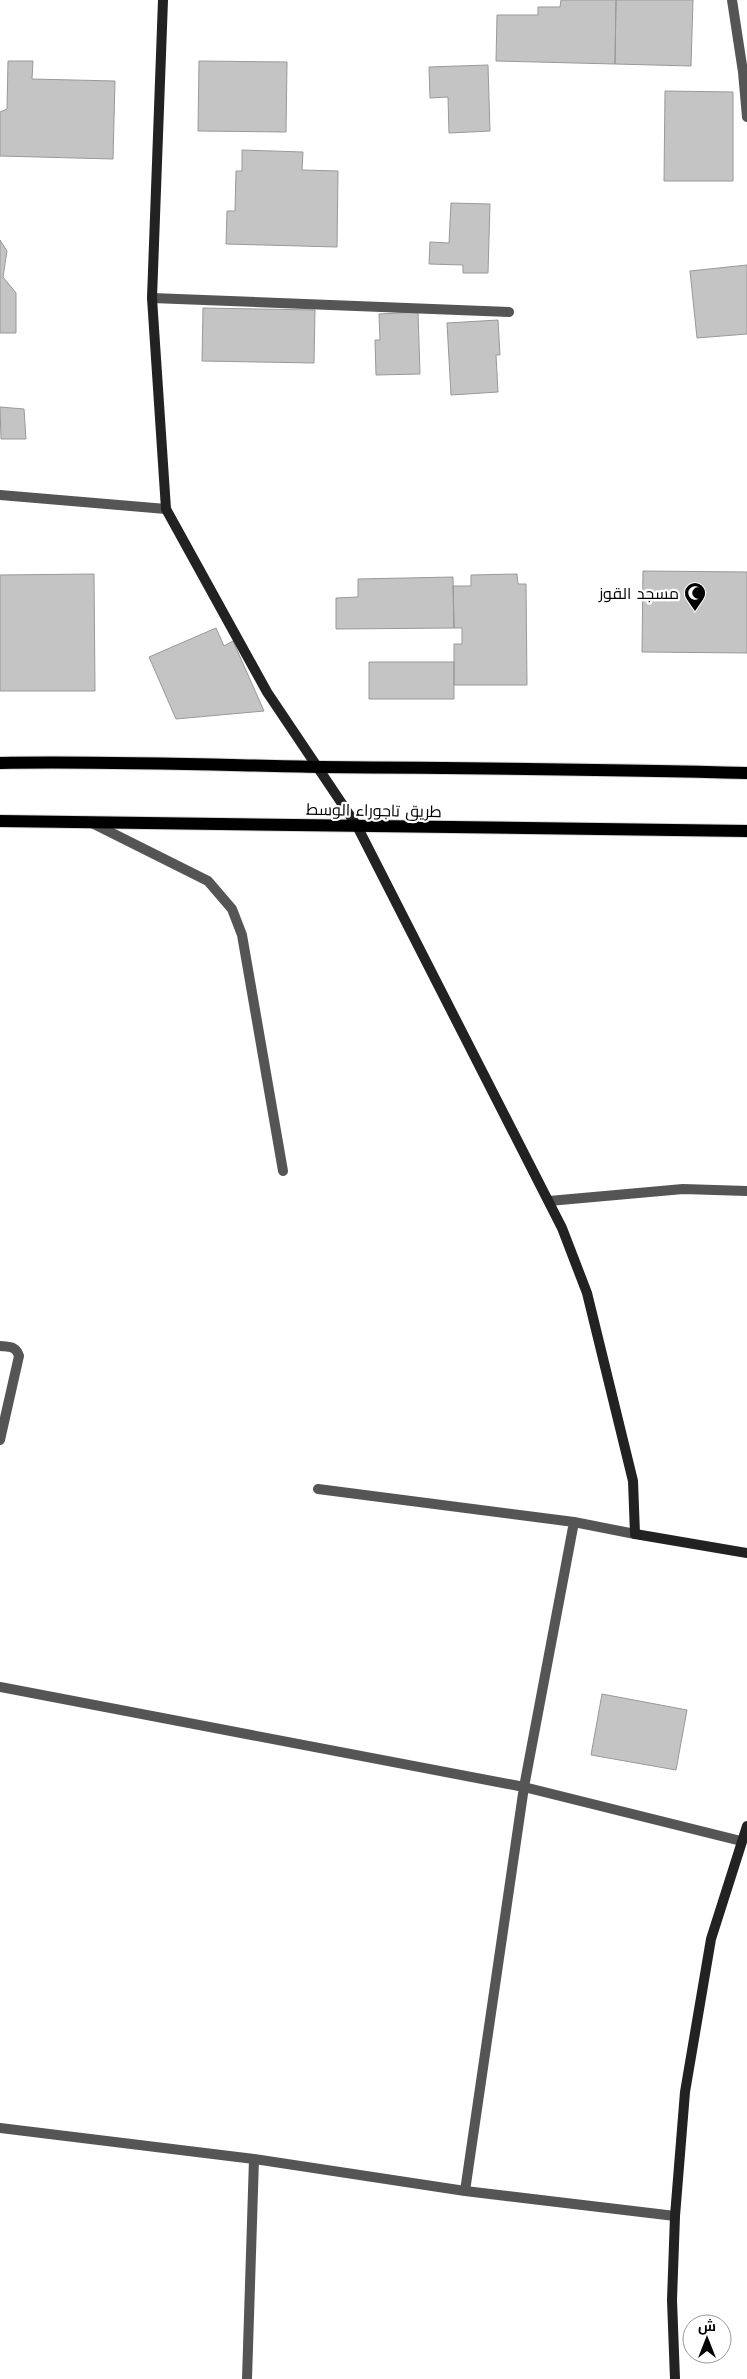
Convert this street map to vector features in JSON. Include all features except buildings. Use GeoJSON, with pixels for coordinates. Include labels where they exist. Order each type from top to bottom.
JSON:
{"type":"FeatureCollection","features":[{"type":"Feature","properties":{"kind":"main road"},"geometry":{"type":"LineString","coordinates":[[0,763],[83,762],[319,767],[576,768],[747,773]]}},
{"type":"Feature","properties":{"kind":"main road","name":"طريق تاجوراء الوسط"},"geometry":{"type":"LineString","coordinates":[[0,821],[86,820],[357,826],[747,830]]}},
{"type":"Feature","properties":{"kind":"street"},"geometry":{"type":"LineString","coordinates":[[163,0],[152,298],[166,509],[267,692],[357,826],[562,1228],[586,1293],[633,1481],[635,1534]]}},
{"type":"Feature","properties":{"kind":"street"},"geometry":{"type":"LineString","coordinates":[[732,0],[745,72],[747,117]]}},
{"type":"Feature","properties":{"kind":"street"},"geometry":{"type":"LineString","coordinates":[[152,298],[509,312]]}},
{"type":"Feature","properties":{"kind":"street"},"geometry":{"type":"LineString","coordinates":[[0,495],[166,509]]}},
{"type":"Feature","properties":{"kind":"street"},"geometry":{"type":"LineString","coordinates":[[86,820],[208,881],[232,909],[242,935],[283,1170]]}},
{"type":"Feature","properties":{"kind":"street"},"geometry":{"type":"LineString","coordinates":[[549,1201],[683,1189],[747,1191]]}},
{"type":"Feature","properties":{"kind":"street"},"geometry":{"type":"LineString","coordinates":[[0,1346],[13,1347],[17,1350],[19,1356],[0,1440]]}},
{"type":"Feature","properties":{"kind":"street"},"geometry":{"type":"LineString","coordinates":[[318,1489],[574,1522],[747,1553]]}},
{"type":"Feature","properties":{"kind":"street"},"geometry":{"type":"LineString","coordinates":[[465,2191],[524,1787],[574,1522]]}},
{"type":"Feature","properties":{"kind":"street"},"geometry":{"type":"LineString","coordinates":[[0,1687],[524,1787],[742,1841]]}},
{"type":"Feature","properties":{"kind":"street"},"geometry":{"type":"LineString","coordinates":[[676,2379],[672,2300],[675,2216],[686,2092],[711,1940],[747,1826]]}},
{"type":"Feature","properties":{"kind":"street"},"geometry":{"type":"LineString","coordinates":[[0,2128],[254,2159],[465,2191],[675,2216]]}},
{"type":"Feature","properties":{"kind":"street"},"geometry":{"type":"LineString","coordinates":[[248,2379],[254,2159]]}},
{"type":"Feature","properties":{"kind":"place","name":"مسجد القوز"},"geometry":{"type":"Point","coordinates":[695,612]}}]}
